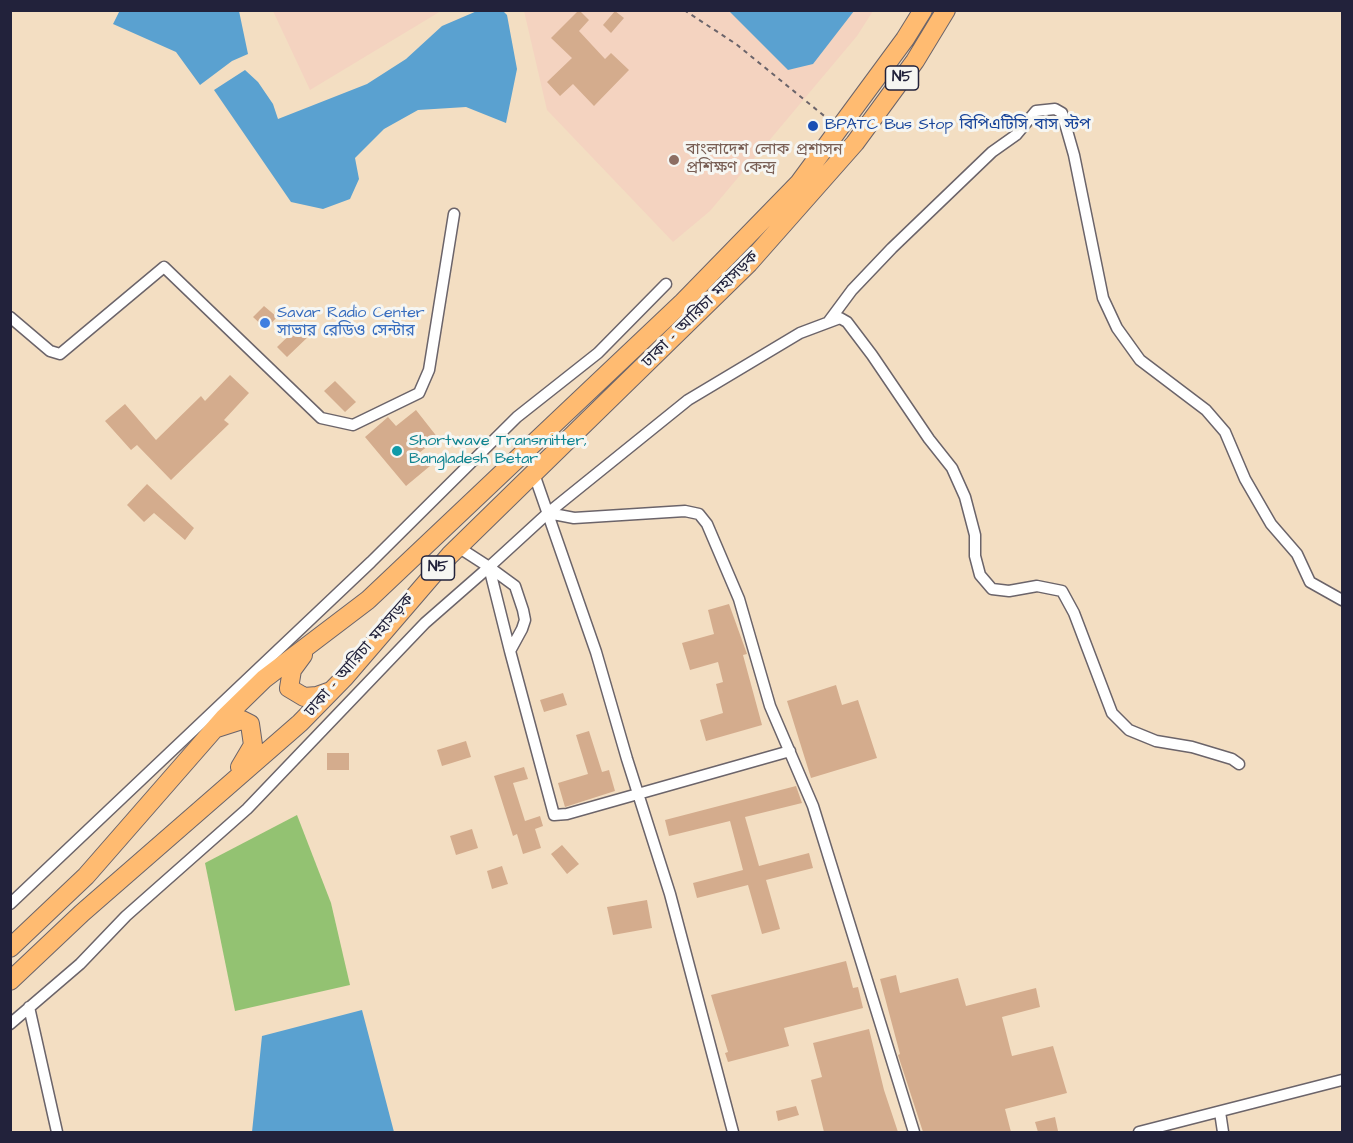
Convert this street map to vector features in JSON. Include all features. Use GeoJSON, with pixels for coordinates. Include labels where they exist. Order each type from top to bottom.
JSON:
{"type":"FeatureCollection","features":[{"type":"Feature","properties":{"kind":"highway","name":"ঢাকা - আরিচা মহাসড়ক"},"geometry":{"type":"LineString","coordinates":[[10,948],[86,876],[215,729],[264,679],[369,600],[683,302],[799,183],[905,39],[923,10]]}},
{"type":"Feature","properties":{"kind":"highway","name":"ঢাকা - আরিচা মহাসড়ক"},"geometry":{"type":"LineString","coordinates":[[10,981],[82,913],[300,723],[458,547],[749,263],[855,143],[915,61],[946,10]]}},
{"type":"Feature","properties":{"kind":"highway"},"geometry":{"type":"LineString","coordinates":[[318,639],[292,670],[289,688],[304,697],[318,696],[332,690]]}},
{"type":"Feature","properties":{"kind":"highway"},"geometry":{"type":"LineString","coordinates":[[215,729],[230,722],[242,720],[250,724],[253,732],[253,745],[246,760],[222,790]]}},
{"type":"Feature","properties":{"kind":"street"},"geometry":{"type":"LineString","coordinates":[[830,321],[852,290],[884,256],[992,152],[1016,135],[1036,111],[1055,109],[1062,113],[1074,155],[1103,298],[1117,328],[1140,360],[1206,410],[1225,432],[1245,479],[1270,524],[1297,554],[1310,582],[1342,600]]}},
{"type":"Feature","properties":{"kind":"street"},"geometry":{"type":"LineString","coordinates":[[10,317],[50,351],[60,354],[164,267],[321,418],[353,425],[419,393],[429,370],[454,214]]}},
{"type":"Feature","properties":{"kind":"street"},"geometry":{"type":"LineString","coordinates":[[10,904],[371,562],[517,417],[598,353],[666,284]]}},
{"type":"Feature","properties":{"kind":"street"},"geometry":{"type":"LineString","coordinates":[[10,1024],[80,964],[126,916],[247,809],[425,623],[548,513],[688,400],[800,333],[840,318],[847,322],[929,440],[952,468],[975,535],[975,556],[980,575],[992,589],[1010,591],[1037,586],[1062,591],[1074,613],[1112,714],[1129,730],[1156,741],[1192,747],[1232,759],[1239,764]]}},
{"type":"Feature","properties":{"kind":"street"},"geometry":{"type":"LineString","coordinates":[[534,474],[596,652],[670,894],[733,1132]]}},
{"type":"Feature","properties":{"kind":"street"},"geometry":{"type":"LineString","coordinates":[[548,513],[574,518],[662,511],[699,514],[707,524],[739,599],[770,706],[813,806],[914,1132]]}},
{"type":"Feature","properties":{"kind":"street"},"geometry":{"type":"LineString","coordinates":[[458,547],[515,586],[525,620],[510,651]]}},
{"type":"Feature","properties":{"kind":"street"},"geometry":{"type":"LineString","coordinates":[[489,567],[551,813],[558,816],[567,814],[637,792],[790,751]]}},
{"type":"Feature","properties":{"kind":"street"},"geometry":{"type":"LineString","coordinates":[[29,1007],[57,1132]]}},
{"type":"Feature","properties":{"kind":"street"},"geometry":{"type":"LineString","coordinates":[[1140,1132],[1342,1080]]}},
{"type":"Feature","properties":{"kind":"street"},"geometry":{"type":"LineString","coordinates":[[1220,1112],[1222,1132]]}},
{"type":"Feature","properties":{"kind":"path"},"geometry":{"type":"LineString","coordinates":[[684,10],[736,44],[840,128]]}},
{"type":"Feature","properties":{"kind":"shaded area"},"geometry":{"type":"Polygon","coordinates":[[[273,11],[441,11],[310,90],[273,11]]]}},
{"type":"Feature","properties":{"kind":"shaded area","name":"বাংলাদেশ লোক প্রশাসন প্রশিক্ষণ কেন্দ্র"},"geometry":{"type":"Polygon","coordinates":[[[524,11],[873,11],[857,36],[710,211],[673,242],[547,110],[524,11]]]}},
{"type":"Feature","properties":{"kind":"green space"},"geometry":{"type":"Polygon","coordinates":[[[297,815],[331,903],[350,985],[235,1011],[205,863],[297,815]]]}},
{"type":"Feature","properties":{"kind":"water"},"geometry":{"type":"Polygon","coordinates":[[[120,10],[239,11],[248,54],[232,61],[200,85],[176,52],[113,24],[120,10]]]}},
{"type":"Feature","properties":{"kind":"water"},"geometry":{"type":"Polygon","coordinates":[[[728,10],[854,11],[813,64],[788,70],[728,10]]]}},
{"type":"Feature","properties":{"kind":"water"},"geometry":{"type":"Polygon","coordinates":[[[477,11],[503,11],[507,15],[517,69],[506,123],[466,107],[418,110],[384,129],[355,158],[359,179],[350,199],[323,209],[291,202],[214,90],[245,70],[258,82],[273,104],[278,119],[367,84],[406,59],[442,26],[477,11]]]}},
{"type":"Feature","properties":{"kind":"water"},"geometry":{"type":"Polygon","coordinates":[[[362,1010],[394,1132],[252,1132],[262,1036],[362,1010]]]}},
{"type":"Feature","properties":{"kind":"building"},"geometry":{"type":"Polygon","coordinates":[[[579,10],[589,20],[579,31],[605,59],[611,53],[629,70],[594,106],[573,84],[560,96],[547,82],[572,58],[551,38],[579,10]]]}},
{"type":"Feature","properties":{"kind":"building"},"geometry":{"type":"Polygon","coordinates":[[[615,11],[624,18],[611,33],[603,25],[615,11]]]}},
{"type":"Feature","properties":{"kind":"building","name":"Savar Radio Center সাভার রেডিও সেন্টার"},"geometry":{"type":"Polygon","coordinates":[[[264,306],[277,317],[266,329],[253,317],[264,306]]]}},
{"type":"Feature","properties":{"kind":"building"},"geometry":{"type":"Polygon","coordinates":[[[300,325],[310,335],[287,357],[277,347],[300,325]]]}},
{"type":"Feature","properties":{"kind":"building"},"geometry":{"type":"Polygon","coordinates":[[[230,375],[249,393],[224,420],[229,424],[171,480],[137,445],[131,450],[105,421],[125,404],[156,440],[201,396],[205,401],[230,375]]]}},
{"type":"Feature","properties":{"kind":"building"},"geometry":{"type":"Polygon","coordinates":[[[335,381],[356,402],[345,412],[324,391],[335,381]]]}},
{"type":"Feature","properties":{"kind":"building","name":"Shortwave Transmitter, Bangladesh Betar"},"geometry":{"type":"Polygon","coordinates":[[[416,410],[438,438],[419,453],[430,466],[406,486],[365,437],[388,417],[396,426],[416,410]]]}},
{"type":"Feature","properties":{"kind":"building"},"geometry":{"type":"Polygon","coordinates":[[[147,484],[194,528],[185,540],[154,513],[144,522],[127,505],[147,484]]]}},
{"type":"Feature","properties":{"kind":"building"},"geometry":{"type":"Polygon","coordinates":[[[729,604],[747,654],[743,655],[762,725],[706,741],[700,720],[723,713],[716,684],[723,682],[718,662],[690,670],[682,643],[714,634],[708,610],[729,604]]]}},
{"type":"Feature","properties":{"kind":"building"},"geometry":{"type":"Polygon","coordinates":[[[836,685],[842,705],[858,700],[877,758],[811,778],[787,701],[836,685]]]}},
{"type":"Feature","properties":{"kind":"building"},"geometry":{"type":"Polygon","coordinates":[[[563,693],[567,705],[544,712],[540,700],[563,693]]]}},
{"type":"Feature","properties":{"kind":"building"},"geometry":{"type":"Polygon","coordinates":[[[589,731],[602,772],[609,770],[615,791],[565,807],[558,783],[588,774],[576,735],[589,731]]]}},
{"type":"Feature","properties":{"kind":"building"},"geometry":{"type":"Polygon","coordinates":[[[466,741],[471,757],[442,766],[437,750],[466,741]]]}},
{"type":"Feature","properties":{"kind":"building"},"geometry":{"type":"Polygon","coordinates":[[[327,753],[349,753],[349,770],[327,770],[327,753]]]}},
{"type":"Feature","properties":{"kind":"building"},"geometry":{"type":"Polygon","coordinates":[[[524,767],[528,779],[513,783],[525,821],[540,816],[543,826],[535,829],[541,848],[523,854],[517,834],[513,836],[494,776],[524,767]]]}},
{"type":"Feature","properties":{"kind":"building"},"geometry":{"type":"Polygon","coordinates":[[[796,786],[802,803],[745,817],[759,866],[809,853],[813,868],[766,880],[780,929],[762,934],[748,885],[697,898],[693,883],[743,870],[730,821],[669,836],[665,820],[796,786]]]}},
{"type":"Feature","properties":{"kind":"building"},"geometry":{"type":"Polygon","coordinates":[[[472,829],[478,848],[456,855],[450,836],[472,829]]]}},
{"type":"Feature","properties":{"kind":"building"},"geometry":{"type":"Polygon","coordinates":[[[562,845],[579,864],[567,874],[551,854],[562,845]]]}},
{"type":"Feature","properties":{"kind":"building"},"geometry":{"type":"Polygon","coordinates":[[[502,866],[508,884],[492,889],[487,871],[502,866]]]}},
{"type":"Feature","properties":{"kind":"building"},"geometry":{"type":"Polygon","coordinates":[[[647,900],[652,928],[613,935],[607,907],[647,900]]]}},
{"type":"Feature","properties":{"kind":"building"},"geometry":{"type":"Polygon","coordinates":[[[846,961],[853,988],[858,987],[863,1008],[784,1028],[789,1046],[728,1062],[725,1053],[728,1052],[711,995],[846,961]]]}},
{"type":"Feature","properties":{"kind":"building"},"geometry":{"type":"Polygon","coordinates":[[[896,975],[900,993],[958,978],[966,1006],[1036,988],[1040,1007],[1002,1017],[1012,1056],[1053,1046],[1067,1093],[1005,1109],[1011,1132],[923,1132],[898,1055],[900,1054],[880,979],[896,975]]]}},
{"type":"Feature","properties":{"kind":"building"},"geometry":{"type":"Polygon","coordinates":[[[869,1029],[884,1090],[898,1132],[824,1132],[811,1080],[822,1077],[813,1043],[869,1029]]]}},
{"type":"Feature","properties":{"kind":"building"},"geometry":{"type":"Polygon","coordinates":[[[796,1106],[799,1115],[778,1121],[776,1111],[796,1106]]]}},
{"type":"Feature","properties":{"kind":"building"},"geometry":{"type":"Polygon","coordinates":[[[1055,1117],[1058,1131],[1038,1132],[1035,1122],[1055,1117]]]}},
{"type":"Feature","properties":{"kind":"place","name":"BPATC Bus Stop বিপিএটিসি বাস স্টপ"},"geometry":{"type":"Point","coordinates":[813,126]}},
{"type":"Feature","properties":{"kind":"place","name":"বাংলাদেশ লোক প্রশাসন প্রশিক্ষণ কেন্দ্র"},"geometry":{"type":"Point","coordinates":[674,160]}},
{"type":"Feature","properties":{"kind":"place","name":"Savar Radio Center সাভার রেডিও সেন্টার"},"geometry":{"type":"Point","coordinates":[265,323]}},
{"type":"Feature","properties":{"kind":"place","name":"Shortwave Transmitter, Bangladesh Betar"},"geometry":{"type":"Point","coordinates":[397,451]}}]}
